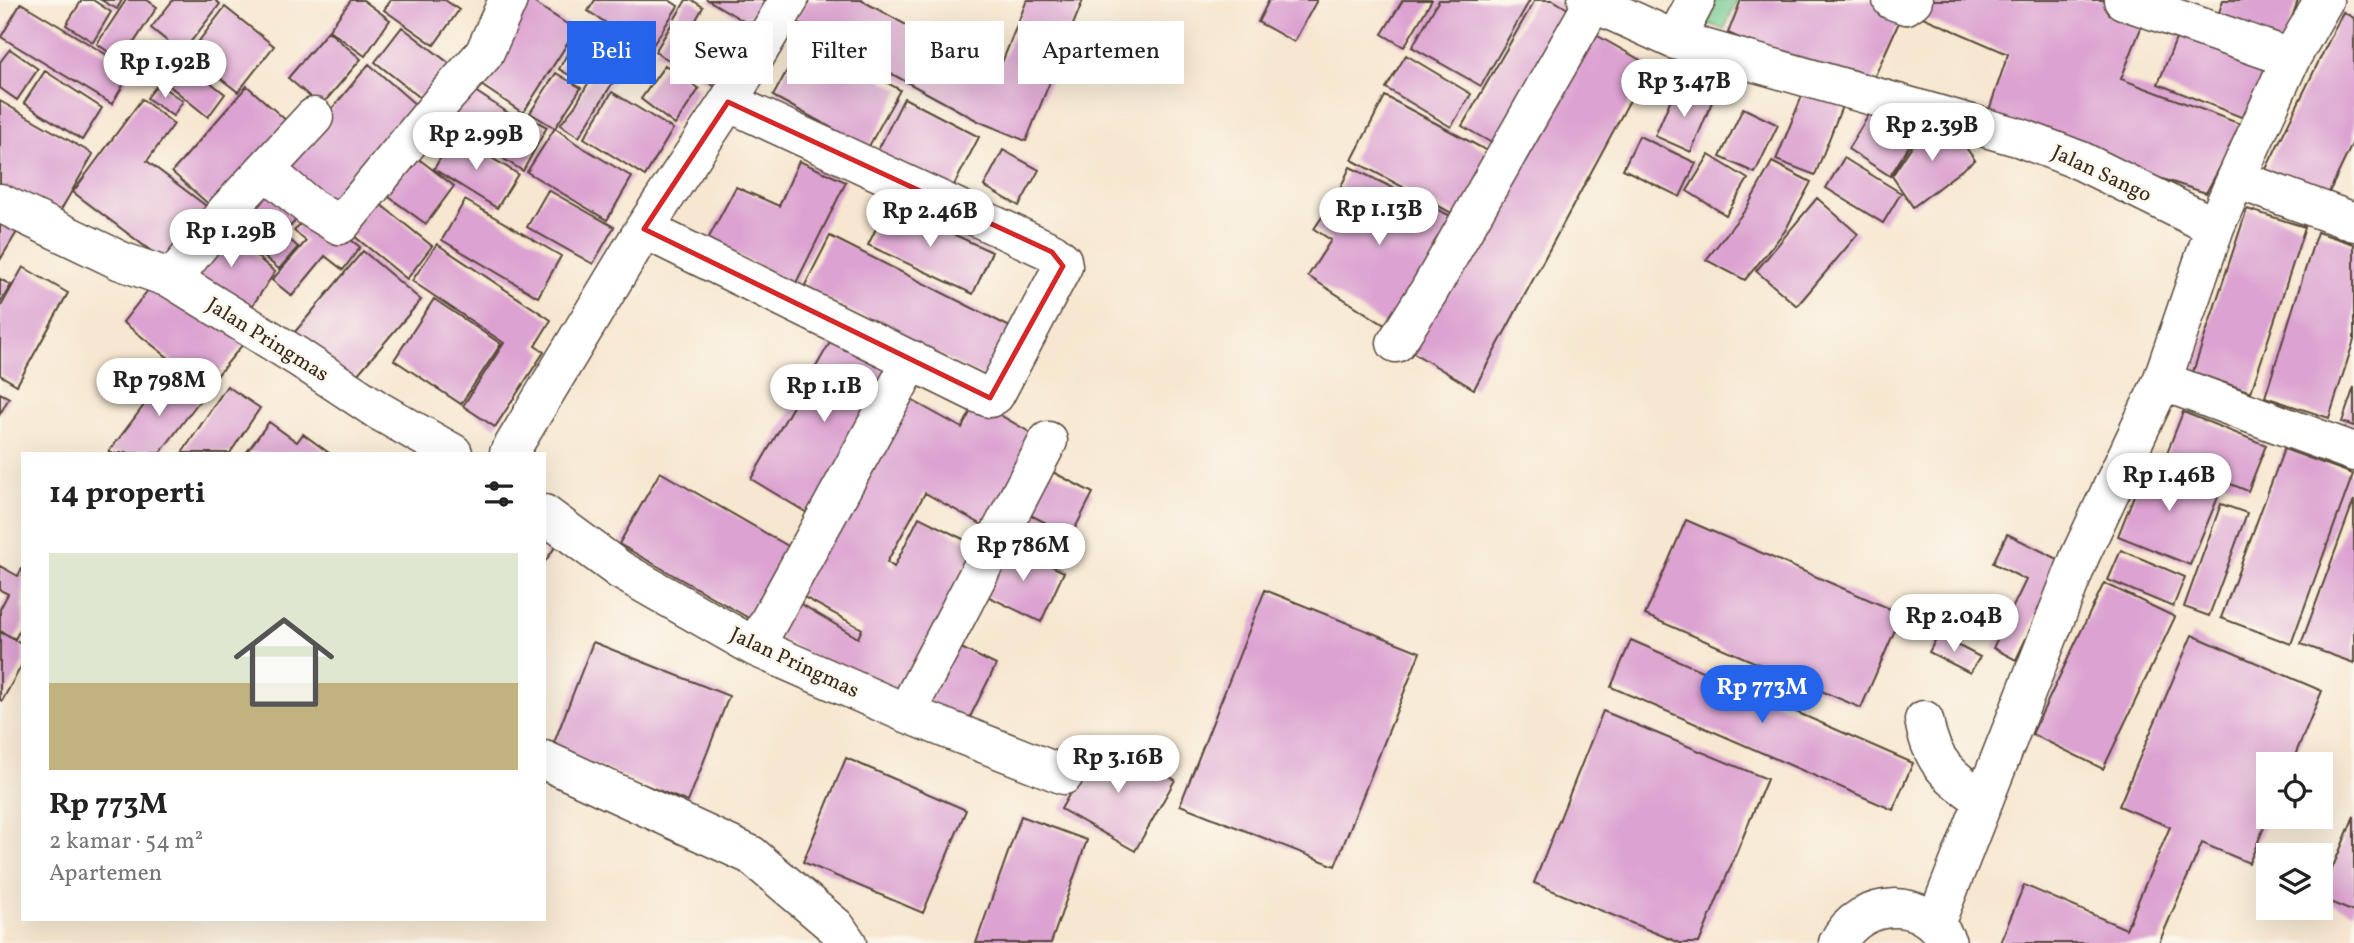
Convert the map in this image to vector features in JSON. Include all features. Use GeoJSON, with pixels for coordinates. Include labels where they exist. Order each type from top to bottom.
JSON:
{"type":"FeatureCollection","features":[{"type":"Feature","properties":{"kind":"street"},"geometry":{"type":"LineString","coordinates":[[265,170],[311,208],[341,224],[447,94],[484,54],[508,0]]}},
{"type":"Feature","properties":{"kind":"street"},"geometry":{"type":"LineString","coordinates":[[510,452],[644,229],[728,102],[789,0]]}},
{"type":"Feature","properties":{"kind":"street"},"geometry":{"type":"LineString","coordinates":[[1675,40],[1696,0]]}},
{"type":"Feature","properties":{"kind":"street"},"geometry":{"type":"LineString","coordinates":[[1892,0],[1906,5],[1913,0]]}},
{"type":"Feature","properties":{"kind":"street"},"geometry":{"type":"LineString","coordinates":[[2123,0],[2291,58]]}},
{"type":"Feature","properties":{"kind":"street"},"geometry":{"type":"LineString","coordinates":[[1838,943],[1843,933],[1855,921],[1870,912],[1887,908],[1904,908],[1921,914],[1941,934],[1984,800],[2080,556],[2162,381],[2215,227],[2236,179],[2291,58],[2324,0]]}},
{"type":"Feature","properties":{"kind":"street"},"geometry":{"type":"LineString","coordinates":[[1396,343],[1429,291],[1590,2]]}},
{"type":"Feature","properties":{"kind":"street","name":"Jalan Sango"},"geometry":{"type":"LineString","coordinates":[[1590,2],[1675,40],[2021,138],[2081,161],[2215,227]]}},
{"type":"Feature","properties":{"kind":"street"},"geometry":{"type":"LineString","coordinates":[[644,229],[977,393],[990,398],[995,396],[1063,266],[1062,260],[1052,252],[728,102]]}},
{"type":"Feature","properties":{"kind":"street"},"geometry":{"type":"LineString","coordinates":[[172,279],[226,212],[314,117]]}},
{"type":"Feature","properties":{"kind":"street"},"geometry":{"type":"LineString","coordinates":[[2236,179],[2354,222]]}},
{"type":"Feature","properties":{"kind":"street","name":"Jalan Pringmas"},"geometry":{"type":"LineString","coordinates":[[0,202],[121,261],[172,279],[379,411],[451,452]]}},
{"type":"Feature","properties":{"kind":"street"},"geometry":{"type":"LineString","coordinates":[[755,647],[912,360]]}},
{"type":"Feature","properties":{"kind":"street"},"geometry":{"type":"LineString","coordinates":[[2162,381],[2354,452]]}},
{"type":"Feature","properties":{"kind":"street"},"geometry":{"type":"LineString","coordinates":[[906,713],[1048,441]]}},
{"type":"Feature","properties":{"kind":"street","name":"Jalan Pringmas"},"geometry":{"type":"LineString","coordinates":[[546,515],[620,570],[755,647],[906,713],[1064,775]]}},
{"type":"Feature","properties":{"kind":"street"},"geometry":{"type":"LineString","coordinates":[[1924,720],[1927,738],[1943,768],[1954,780],[1984,800]]}},
{"type":"Feature","properties":{"kind":"street"},"geometry":{"type":"LineString","coordinates":[[546,761],[751,855],[836,927],[847,943]]}},
{"type":"Feature","properties":{"kind":"highlighted area"},"geometry":{"type":"Polygon","coordinates":[[[728,102],[1052,252],[1063,266],[990,398],[644,229],[728,102]]]}},
{"type":"Feature","properties":{"kind":"green space"},"geometry":{"type":"Polygon","coordinates":[[[1704,0],[1737,0],[1724,30],[1696,18],[1704,0]]]}},
{"type":"Feature","properties":{"kind":"building"},"geometry":{"type":"Polygon","coordinates":[[[82,0],[93,0],[111,12],[93,42],[66,25],[82,0]]]}},
{"type":"Feature","properties":{"kind":"building"},"geometry":{"type":"Polygon","coordinates":[[[101,0],[122,0],[117,9],[101,0]]]}},
{"type":"Feature","properties":{"kind":"building"},"geometry":{"type":"Polygon","coordinates":[[[126,0],[147,0],[157,7],[122,61],[97,44],[126,0]]]}},
{"type":"Feature","properties":{"kind":"building"},"geometry":{"type":"Polygon","coordinates":[[[173,0],[215,0],[220,4],[182,53],[151,28],[173,0]]]}},
{"type":"Feature","properties":{"kind":"building"},"geometry":{"type":"Polygon","coordinates":[[[351,0],[363,0],[390,20],[365,56],[329,30],[351,0]]]}},
{"type":"Feature","properties":{"kind":"building"},"geometry":{"type":"Polygon","coordinates":[[[391,0],[445,0],[459,10],[434,45],[384,10],[391,0]]]}},
{"type":"Feature","properties":{"kind":"building"},"geometry":{"type":"Polygon","coordinates":[[[526,0],[567,24],[567,44],[523,113],[475,81],[526,0]]]}},
{"type":"Feature","properties":{"kind":"building"},"geometry":{"type":"Polygon","coordinates":[[[595,0],[669,0],[678,6],[656,40],[656,21],[603,21],[588,11],[595,0]]]}},
{"type":"Feature","properties":{"kind":"building"},"geometry":{"type":"Polygon","coordinates":[[[686,0],[692,0],[703,7],[695,21],[673,21],[686,0]]]}},
{"type":"Feature","properties":{"kind":"building"},"geometry":{"type":"Polygon","coordinates":[[[708,0],[767,0],[755,21],[744,21],[708,0]]]}},
{"type":"Feature","properties":{"kind":"building"},"geometry":{"type":"Polygon","coordinates":[[[807,0],[861,0],[905,24],[905,81],[891,73],[891,21],[795,21],[807,0]]]}},
{"type":"Feature","properties":{"kind":"building"},"geometry":{"type":"Polygon","coordinates":[[[1027,0],[1083,0],[1075,21],[1019,21],[1027,0]]]}},
{"type":"Feature","properties":{"kind":"building"},"geometry":{"type":"Polygon","coordinates":[[[1269,0],[1317,0],[1294,42],[1258,22],[1269,0]]]}},
{"type":"Feature","properties":{"kind":"building"},"geometry":{"type":"Polygon","coordinates":[[[1403,0],[1432,0],[1404,47],[1382,34],[1403,0]]]}},
{"type":"Feature","properties":{"kind":"building"},"geometry":{"type":"Polygon","coordinates":[[[1439,0],[1530,0],[1481,86],[1412,47],[1439,0]]]}},
{"type":"Feature","properties":{"kind":"building"},"geometry":{"type":"Polygon","coordinates":[[[1535,0],[1553,0],[1576,14],[1499,147],[1462,126],[1535,0]]]}},
{"type":"Feature","properties":{"kind":"building"},"geometry":{"type":"Polygon","coordinates":[[[1741,0],[1884,0],[1905,9],[1869,89],[1834,79],[1728,33],[1741,0]]]}},
{"type":"Feature","properties":{"kind":"building"},"geometry":{"type":"Polygon","coordinates":[[[1916,0],[2107,0],[2146,15],[2121,79],[2243,125],[2206,193],[1985,122],[2008,54],[1911,12],[1916,0]]]}},
{"type":"Feature","properties":{"kind":"building"},"geometry":{"type":"Polygon","coordinates":[[[2223,0],[2298,0],[2283,44],[2216,22],[2223,0]]]}},
{"type":"Feature","properties":{"kind":"building"},"geometry":{"type":"Polygon","coordinates":[[[21,3],[132,70],[112,104],[1,37],[21,3]]]}},
{"type":"Feature","properties":{"kind":"building"},"geometry":{"type":"Polygon","coordinates":[[[225,7],[274,46],[238,92],[189,54],[225,7]]]}},
{"type":"Feature","properties":{"kind":"building"},"geometry":{"type":"Polygon","coordinates":[[[2343,12],[2354,18],[2354,140],[2325,201],[2265,171],[2343,12]]]}},
{"type":"Feature","properties":{"kind":"building"},"geometry":{"type":"Polygon","coordinates":[[[1018,22],[1018,84],[1049,84],[1026,141],[978,121],[910,84],[1004,84],[1004,58],[1018,22]]]}},
{"type":"Feature","properties":{"kind":"building"},"geometry":{"type":"Polygon","coordinates":[[[2182,24],[2269,59],[2246,119],[2158,84],[2182,24]]]}},
{"type":"Feature","properties":{"kind":"building"},"geometry":{"type":"Polygon","coordinates":[[[402,27],[454,67],[427,103],[375,62],[402,27]]]}},
{"type":"Feature","properties":{"kind":"building"},"geometry":{"type":"Polygon","coordinates":[[[670,27],[670,61],[656,50],[670,27]]]}},
{"type":"Feature","properties":{"kind":"building"},"geometry":{"type":"Polygon","coordinates":[[[1582,27],[1649,65],[1474,389],[1402,346],[1582,27]]]}},
{"type":"Feature","properties":{"kind":"building"},"geometry":{"type":"Polygon","coordinates":[[[328,31],[361,59],[321,106],[288,78],[328,31]]]}},
{"type":"Feature","properties":{"kind":"building"},"geometry":{"type":"Polygon","coordinates":[[[10,49],[38,69],[17,100],[0,88],[0,62],[10,49]]]}},
{"type":"Feature","properties":{"kind":"building"},"geometry":{"type":"Polygon","coordinates":[[[567,54],[567,74],[559,69],[567,54]]]}},
{"type":"Feature","properties":{"kind":"building"},"geometry":{"type":"Polygon","coordinates":[[[1406,55],[1471,94],[1451,127],[1386,88],[1406,55]]]}},
{"type":"Feature","properties":{"kind":"building"},"geometry":{"type":"Polygon","coordinates":[[[178,57],[225,94],[208,117],[161,79],[178,57]]]}},
{"type":"Feature","properties":{"kind":"building"},"geometry":{"type":"Polygon","coordinates":[[[369,64],[416,105],[324,215],[277,175],[369,64]]]}},
{"type":"Feature","properties":{"kind":"building"},"geometry":{"type":"Polygon","coordinates":[[[665,65],[670,69],[670,84],[692,84],[699,89],[675,125],[641,99],[652,84],[656,84],[656,78],[665,65]]]}},
{"type":"Feature","properties":{"kind":"building"},"geometry":{"type":"Polygon","coordinates":[[[787,70],[787,84],[889,84],[900,90],[868,148],[773,96],[787,70]]]}},
{"type":"Feature","properties":{"kind":"building"},"geometry":{"type":"Polygon","coordinates":[[[45,71],[102,108],[82,140],[24,103],[45,71]]]}},
{"type":"Feature","properties":{"kind":"building"},"geometry":{"type":"Polygon","coordinates":[[[556,73],[567,80],[567,84],[581,88],[555,128],[530,113],[556,73]]]}},
{"type":"Feature","properties":{"kind":"building"},"geometry":{"type":"Polygon","coordinates":[[[158,84],[183,101],[173,116],[147,98],[158,84]]]}},
{"type":"Feature","properties":{"kind":"building"},"geometry":{"type":"Polygon","coordinates":[[[588,84],[612,84],[579,137],[560,125],[588,84]]]}},
{"type":"Feature","properties":{"kind":"building"},"geometry":{"type":"Polygon","coordinates":[[[711,84],[734,84],[728,94],[711,84]]]}},
{"type":"Feature","properties":{"kind":"building"},"geometry":{"type":"Polygon","coordinates":[[[247,86],[296,129],[221,215],[172,172],[247,86]]]}},
{"type":"Feature","properties":{"kind":"building"},"geometry":{"type":"Polygon","coordinates":[[[1806,86],[1844,101],[1815,175],[1776,160],[1806,86]]]}},
{"type":"Feature","properties":{"kind":"building"},"geometry":{"type":"Polygon","coordinates":[[[1676,87],[1712,102],[1691,152],[1655,136],[1676,87]]]}},
{"type":"Feature","properties":{"kind":"building"},"geometry":{"type":"Polygon","coordinates":[[[472,89],[522,122],[500,156],[450,125],[472,89]]]}},
{"type":"Feature","properties":{"kind":"building"},"geometry":{"type":"Polygon","coordinates":[[[612,92],[673,129],[645,176],[584,138],[612,92]]]}},
{"type":"Feature","properties":{"kind":"building"},"geometry":{"type":"Polygon","coordinates":[[[1385,96],[1493,154],[1459,217],[1352,160],[1385,96]]]}},
{"type":"Feature","properties":{"kind":"building"},"geometry":{"type":"Polygon","coordinates":[[[904,98],[979,137],[950,193],[876,154],[904,98]]]}},
{"type":"Feature","properties":{"kind":"building"},"geometry":{"type":"Polygon","coordinates":[[[142,99],[174,124],[147,161],[218,215],[176,270],[73,192],[142,99]]]}},
{"type":"Feature","properties":{"kind":"building"},"geometry":{"type":"Polygon","coordinates":[[[0,101],[93,154],[53,224],[0,195],[0,101]]]}},
{"type":"Feature","properties":{"kind":"building"},"geometry":{"type":"Polygon","coordinates":[[[1876,103],[1919,130],[1890,176],[1848,149],[1876,103]]]}},
{"type":"Feature","properties":{"kind":"building"},"geometry":{"type":"Polygon","coordinates":[[[1743,108],[1778,125],[1755,173],[1720,157],[1743,108]]]}},
{"type":"Feature","properties":{"kind":"building"},"geometry":{"type":"Polygon","coordinates":[[[528,117],[547,127],[523,171],[504,159],[528,117]]]}},
{"type":"Feature","properties":{"kind":"building"},"geometry":{"type":"Polygon","coordinates":[[[1944,118],[1975,160],[1913,207],[1892,176],[1914,143],[1944,118]]]}},
{"type":"Feature","properties":{"kind":"building"},"geometry":{"type":"Polygon","coordinates":[[[555,128],[632,177],[607,220],[527,172],[555,128]]]}},
{"type":"Feature","properties":{"kind":"building"},"geometry":{"type":"Polygon","coordinates":[[[454,135],[518,174],[497,208],[434,169],[454,135]]]}},
{"type":"Feature","properties":{"kind":"building"},"geometry":{"type":"Polygon","coordinates":[[[1639,136],[1696,163],[1680,197],[1623,169],[1639,136]]]}},
{"type":"Feature","properties":{"kind":"building"},"geometry":{"type":"Polygon","coordinates":[[[407,150],[454,186],[426,224],[378,189],[407,150]]]}},
{"type":"Feature","properties":{"kind":"building"},"geometry":{"type":"Polygon","coordinates":[[[1003,150],[1039,170],[1019,206],[984,186],[1003,150]]]}},
{"type":"Feature","properties":{"kind":"building"},"geometry":{"type":"Polygon","coordinates":[[[1709,155],[1748,179],[1726,215],[1687,191],[1709,155]]]}},
{"type":"Feature","properties":{"kind":"building"},"geometry":{"type":"Polygon","coordinates":[[[1844,158],[1901,193],[1883,223],[1826,188],[1844,158]]]}},
{"type":"Feature","properties":{"kind":"building"},"geometry":{"type":"Polygon","coordinates":[[[799,161],[846,182],[795,285],[708,239],[736,187],[779,206],[799,161]]]}},
{"type":"Feature","properties":{"kind":"building"},"geometry":{"type":"Polygon","coordinates":[[[1772,162],[1811,182],[1785,231],[1745,280],[1706,260],[1746,209],[1772,162]]]}},
{"type":"Feature","properties":{"kind":"building"},"geometry":{"type":"Polygon","coordinates":[[[1350,167],[1459,220],[1394,331],[1308,276],[1331,240],[1314,229],[1338,193],[1350,167]]]}},
{"type":"Feature","properties":{"kind":"building"},"geometry":{"type":"Polygon","coordinates":[[[264,175],[305,207],[291,226],[241,205],[264,175]]]}},
{"type":"Feature","properties":{"kind":"building"},"geometry":{"type":"Polygon","coordinates":[[[548,190],[614,227],[593,264],[527,227],[548,190]]]}},
{"type":"Feature","properties":{"kind":"building"},"geometry":{"type":"Polygon","coordinates":[[[369,195],[432,246],[407,279],[343,227],[369,195]]]}},
{"type":"Feature","properties":{"kind":"building"},"geometry":{"type":"Polygon","coordinates":[[[1817,198],[1858,234],[1797,306],[1756,271],[1817,198]]]}},
{"type":"Feature","properties":{"kind":"building"},"geometry":{"type":"Polygon","coordinates":[[[465,200],[561,256],[538,297],[442,240],[465,200]]]}},
{"type":"Feature","properties":{"kind":"building"},"geometry":{"type":"Polygon","coordinates":[[[888,204],[992,252],[973,294],[868,245],[888,204]]]}},
{"type":"Feature","properties":{"kind":"building"},"geometry":{"type":"Polygon","coordinates":[[[2247,209],[2305,227],[2251,392],[2193,372],[2247,209]]]}},
{"type":"Feature","properties":{"kind":"building"},"geometry":{"type":"Polygon","coordinates":[[[312,210],[360,247],[343,270],[325,256],[292,296],[272,280],[306,241],[294,231],[312,210]]]}},
{"type":"Feature","properties":{"kind":"building"},"geometry":{"type":"Polygon","coordinates":[[[0,215],[20,227],[0,260],[0,215]]]}},
{"type":"Feature","properties":{"kind":"building"},"geometry":{"type":"Polygon","coordinates":[[[270,222],[298,247],[279,269],[250,245],[270,222]]]}},
{"type":"Feature","properties":{"kind":"building"},"geometry":{"type":"Polygon","coordinates":[[[219,224],[275,272],[246,315],[185,266],[219,224]]]}},
{"type":"Feature","properties":{"kind":"building"},"geometry":{"type":"Polygon","coordinates":[[[2317,232],[2354,244],[2354,340],[2329,418],[2265,397],[2317,232]]]}},
{"type":"Feature","properties":{"kind":"building"},"geometry":{"type":"Polygon","coordinates":[[[830,236],[1018,331],[993,382],[804,287],[830,236]]]}},
{"type":"Feature","properties":{"kind":"building"},"geometry":{"type":"Polygon","coordinates":[[[437,244],[551,320],[535,346],[544,352],[495,427],[463,406],[504,343],[412,281],[437,244]]]}},
{"type":"Feature","properties":{"kind":"building"},"geometry":{"type":"Polygon","coordinates":[[[363,251],[421,300],[351,382],[294,333],[363,251]]]}},
{"type":"Feature","properties":{"kind":"building"},"geometry":{"type":"Polygon","coordinates":[[[23,267],[68,293],[17,385],[0,375],[0,308],[23,267]]]}},
{"type":"Feature","properties":{"kind":"building"},"geometry":{"type":"Polygon","coordinates":[[[160,275],[244,343],[207,388],[123,322],[160,275]]]}},
{"type":"Feature","properties":{"kind":"building"},"geometry":{"type":"Polygon","coordinates":[[[0,279],[11,285],[0,303],[0,279]]]}},
{"type":"Feature","properties":{"kind":"building"},"geometry":{"type":"Polygon","coordinates":[[[434,299],[501,344],[461,404],[394,360],[434,299]]]}},
{"type":"Feature","properties":{"kind":"building"},"geometry":{"type":"Polygon","coordinates":[[[836,332],[896,366],[814,517],[751,479],[836,332]]]}},
{"type":"Feature","properties":{"kind":"building"},"geometry":{"type":"Polygon","coordinates":[[[170,371],[203,396],[161,452],[109,452],[170,371]]]}},
{"type":"Feature","properties":{"kind":"building"},"geometry":{"type":"Polygon","coordinates":[[[227,386],[260,408],[231,452],[183,452],[227,386]]]}},
{"type":"Feature","properties":{"kind":"building"},"geometry":{"type":"Polygon","coordinates":[[[2354,387],[2354,426],[2342,422],[2354,387]]]}},
{"type":"Feature","properties":{"kind":"building"},"geometry":{"type":"Polygon","coordinates":[[[0,393],[9,398],[0,414],[0,393]]]}},
{"type":"Feature","properties":{"kind":"building"},"geometry":{"type":"Polygon","coordinates":[[[906,397],[962,428],[976,401],[1038,437],[988,528],[925,493],[887,562],[894,567],[919,517],[979,547],[905,703],[776,637],[796,601],[858,638],[862,629],[797,593],[906,397]]]}},
{"type":"Feature","properties":{"kind":"building"},"geometry":{"type":"Polygon","coordinates":[[[2183,412],[2266,445],[2248,491],[2165,458],[2183,412]]]}},
{"type":"Feature","properties":{"kind":"building"},"geometry":{"type":"Polygon","coordinates":[[[269,422],[297,442],[303,434],[328,452],[247,452],[269,422]]]}},
{"type":"Feature","properties":{"kind":"building"},"geometry":{"type":"Polygon","coordinates":[[[2284,449],[2353,474],[2291,644],[2221,618],[2284,449]]]}},
{"type":"Feature","properties":{"kind":"building"},"geometry":{"type":"Polygon","coordinates":[[[2148,460],[2221,490],[2190,565],[2118,536],[2148,460]]]}},
{"type":"Feature","properties":{"kind":"building"},"geometry":{"type":"Polygon","coordinates":[[[1043,467],[1093,493],[1071,536],[1021,510],[1043,467]]]}},
{"type":"Feature","properties":{"kind":"building"},"geometry":{"type":"Polygon","coordinates":[[[660,472],[802,554],[761,625],[619,544],[660,472]]]}},
{"type":"Feature","properties":{"kind":"building"},"geometry":{"type":"Polygon","coordinates":[[[2354,500],[2354,663],[2301,644],[2354,500]]]}},
{"type":"Feature","properties":{"kind":"building"},"geometry":{"type":"Polygon","coordinates":[[[2221,504],[2247,513],[2209,616],[2184,607],[2221,504]]]}},
{"type":"Feature","properties":{"kind":"building"},"geometry":{"type":"Polygon","coordinates":[[[1686,520],[1902,614],[1861,708],[1645,615],[1686,520]]]}},
{"type":"Feature","properties":{"kind":"building"},"geometry":{"type":"Polygon","coordinates":[[[546,531],[560,540],[546,560],[546,531]]]}},
{"type":"Feature","properties":{"kind":"building"},"geometry":{"type":"Polygon","coordinates":[[[2007,534],[2062,561],[2016,660],[1993,648],[2026,580],[1993,563],[2007,534]]]}},
{"type":"Feature","properties":{"kind":"building"},"geometry":{"type":"Polygon","coordinates":[[[1005,544],[1064,572],[1041,622],[981,593],[1005,544]]]}},
{"type":"Feature","properties":{"kind":"building"},"geometry":{"type":"Polygon","coordinates":[[[2121,550],[2185,577],[2173,607],[2108,580],[2121,550]]]}},
{"type":"Feature","properties":{"kind":"building"},"geometry":{"type":"Polygon","coordinates":[[[0,566],[18,576],[21,571],[21,628],[15,639],[0,631],[0,609],[8,594],[0,590],[0,566]]]}},
{"type":"Feature","properties":{"kind":"building"},"geometry":{"type":"Polygon","coordinates":[[[2104,583],[2175,617],[2103,769],[2032,734],[2104,583]]]}},
{"type":"Feature","properties":{"kind":"building"},"geometry":{"type":"Polygon","coordinates":[[[1265,590],[1420,652],[1335,866],[1180,805],[1265,590]]]}},
{"type":"Feature","properties":{"kind":"building"},"geometry":{"type":"Polygon","coordinates":[[[0,632],[21,643],[21,667],[2,701],[0,632]]]}},
{"type":"Feature","properties":{"kind":"building"},"geometry":{"type":"Polygon","coordinates":[[[1938,635],[1980,657],[1970,673],[1929,652],[1938,635]]]}},
{"type":"Feature","properties":{"kind":"building"},"geometry":{"type":"Polygon","coordinates":[[[2192,635],[2322,691],[2296,752],[2256,752],[2256,829],[2263,829],[2249,863],[2202,843],[2159,943],[2000,943],[2024,885],[2126,929],[2170,827],[2119,806],[2192,635]]]}},
{"type":"Feature","properties":{"kind":"building"},"geometry":{"type":"Polygon","coordinates":[[[1631,640],[1913,763],[1893,810],[1611,687],[1631,640]]]}},
{"type":"Feature","properties":{"kind":"building"},"geometry":{"type":"Polygon","coordinates":[[[593,642],[729,696],[688,802],[552,748],[593,642]]]}},
{"type":"Feature","properties":{"kind":"building"},"geometry":{"type":"Polygon","coordinates":[[[957,646],[996,665],[965,727],[926,708],[957,646]]]}},
{"type":"Feature","properties":{"kind":"building"},"geometry":{"type":"Polygon","coordinates":[[[1603,711],[1767,779],[1699,943],[1680,943],[1534,883],[1603,711]]]}},
{"type":"Feature","properties":{"kind":"building"},"geometry":{"type":"Polygon","coordinates":[[[1101,738],[1175,780],[1135,851],[1061,809],[1101,738]]]}},
{"type":"Feature","properties":{"kind":"building"},"geometry":{"type":"Polygon","coordinates":[[[846,758],[966,810],[923,913],[803,862],[846,758]]]}},
{"type":"Feature","properties":{"kind":"building"},"geometry":{"type":"Polygon","coordinates":[[[1021,816],[1087,840],[1051,943],[976,943],[1021,816]]]}},
{"type":"Feature","properties":{"kind":"building"},"geometry":{"type":"Polygon","coordinates":[[[2354,816],[2354,912],[2333,903],[2333,867],[2354,816]]]}}]}
